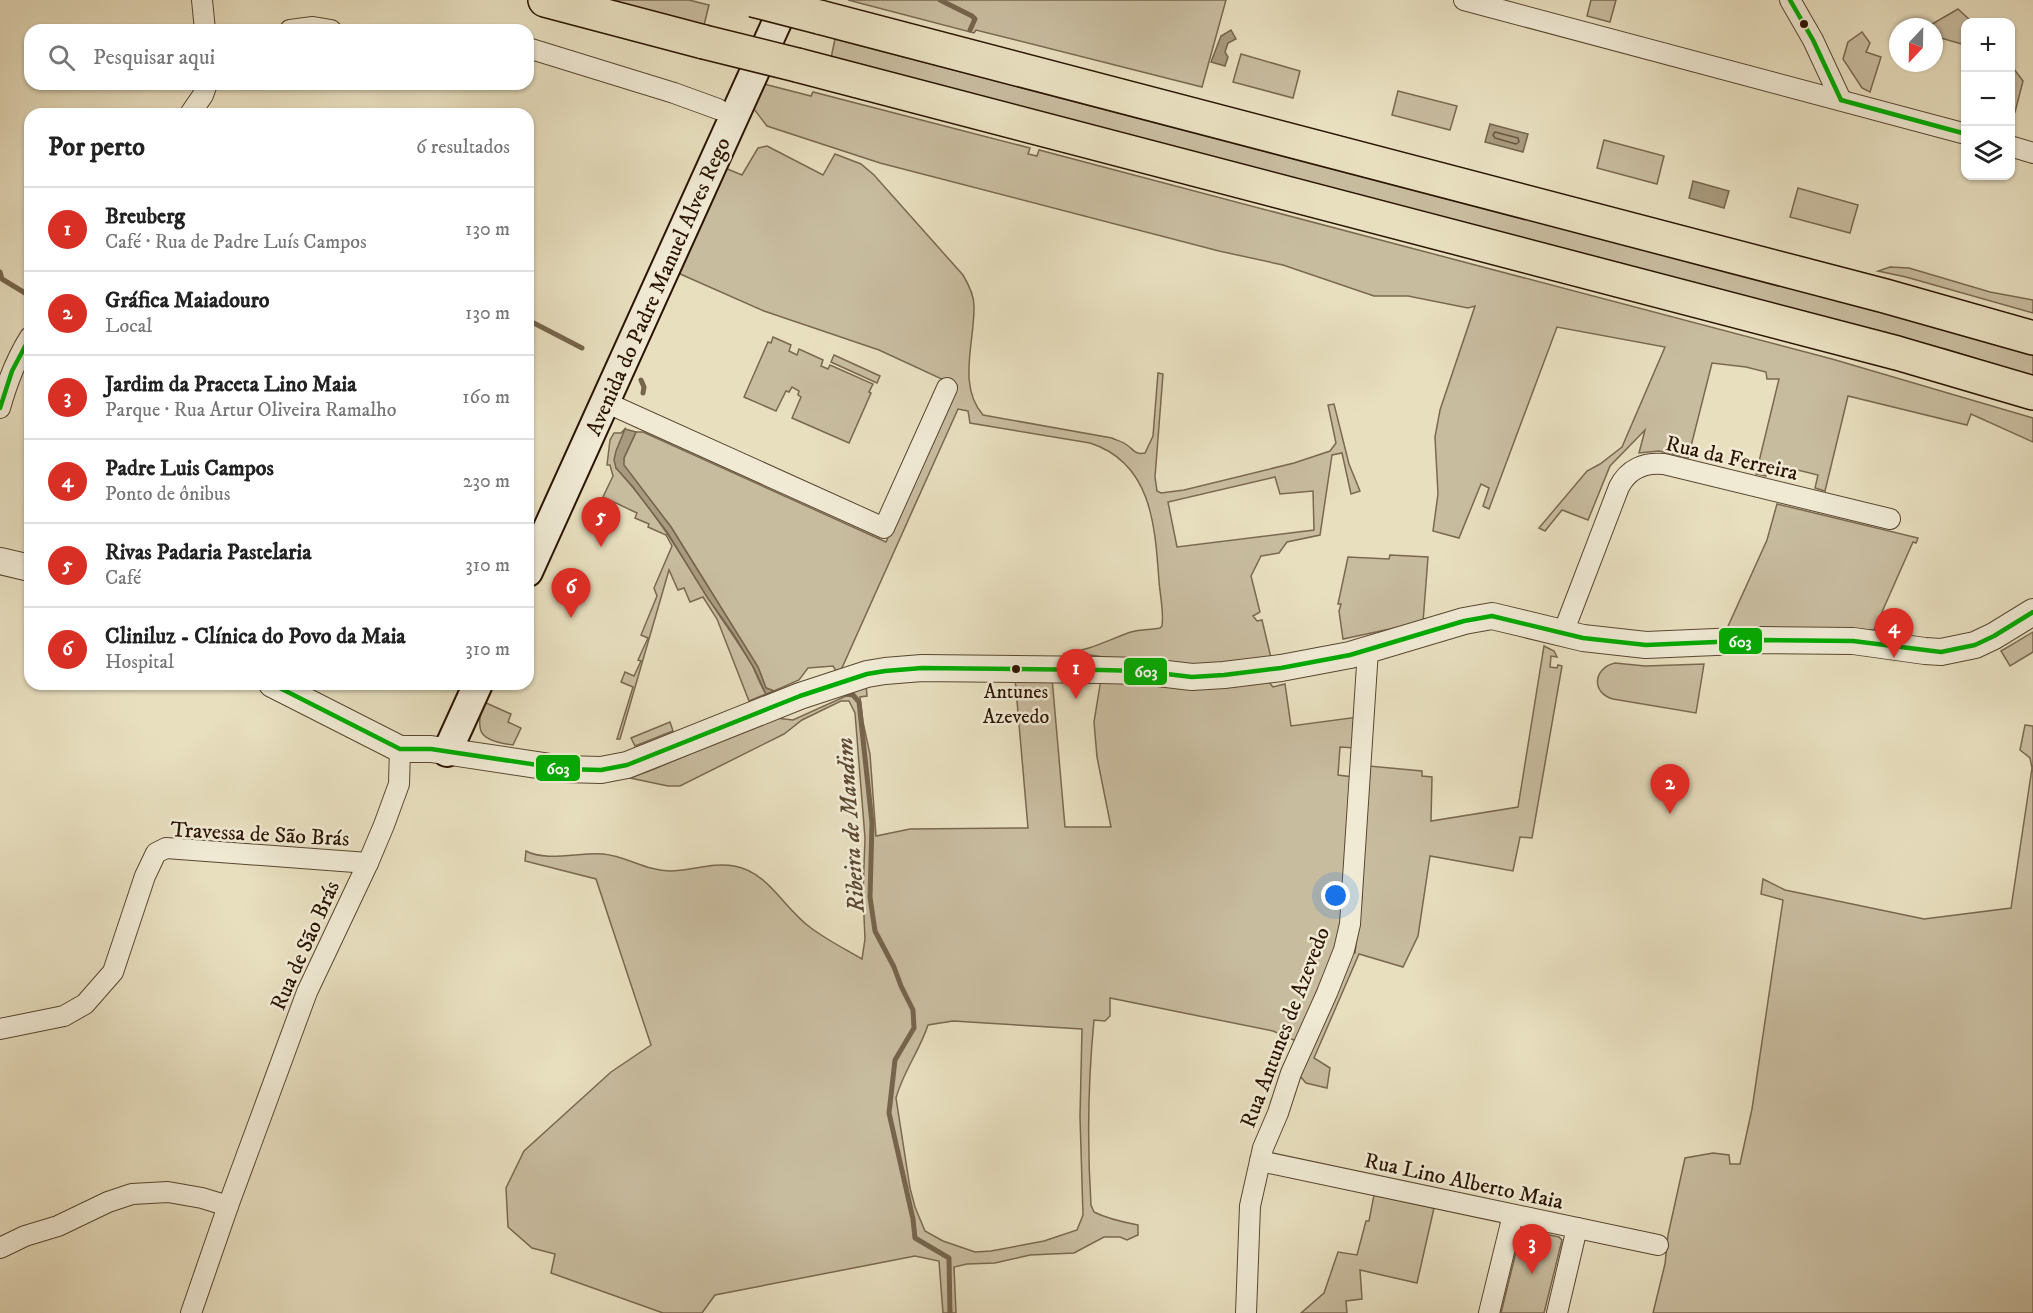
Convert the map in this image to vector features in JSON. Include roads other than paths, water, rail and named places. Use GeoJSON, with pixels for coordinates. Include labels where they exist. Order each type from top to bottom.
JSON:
{"type":"FeatureCollection","features":[{"type":"Feature","properties":{"kind":"highway"},"geometry":{"type":"LineString","coordinates":[[545,0],[1897,353],[2033,393]]}},
{"type":"Feature","properties":{"kind":"highway"},"geometry":{"type":"LineString","coordinates":[[753,0],[1885,296],[2033,338]]}},
{"type":"Feature","properties":{"kind":"main road","name":"Avenida do Padre Manuel Alves Rego"},"geometry":{"type":"LineString","coordinates":[[534,559],[605,402],[768,0]]}},
{"type":"Feature","properties":{"kind":"main road","name":"Avenida do Padre Manuel Alves Rego"},"geometry":{"type":"LineString","coordinates":[[534,518],[729,97],[787,0]]}},
{"type":"Feature","properties":{"kind":"main road"},"geometry":{"type":"LineString","coordinates":[[439,750],[457,690]]}},
{"type":"Feature","properties":{"kind":"main road"},"geometry":{"type":"LineString","coordinates":[[439,750],[474,690]]}},
{"type":"Feature","properties":{"kind":"street"},"geometry":{"type":"LineString","coordinates":[[202,0],[204,24]]}},
{"type":"Feature","properties":{"kind":"street"},"geometry":{"type":"LineString","coordinates":[[1464,0],[1961,133]]}},
{"type":"Feature","properties":{"kind":"street"},"geometry":{"type":"LineString","coordinates":[[1790,0],[1813,40],[1841,100]]}},
{"type":"Feature","properties":{"kind":"street"},"geometry":{"type":"LineString","coordinates":[[534,50],[674,93],[729,97]]}},
{"type":"Feature","properties":{"kind":"street"},"geometry":{"type":"LineString","coordinates":[[194,108],[205,90]]}},
{"type":"Feature","properties":{"kind":"street"},"geometry":{"type":"LineString","coordinates":[[2015,148],[2033,153]]}},
{"type":"Feature","properties":{"kind":"street"},"geometry":{"type":"LineString","coordinates":[[0,408],[6,387],[24,346]]}},
{"type":"Feature","properties":{"kind":"street"},"geometry":{"type":"LineString","coordinates":[[605,402],[884,528],[947,388]]}},
{"type":"Feature","properties":{"kind":"street","name":"Rua da Ferreira"},"geometry":{"type":"LineString","coordinates":[[1563,633],[1619,487],[1626,476],[1641,465],[1664,464],[1890,519]]}},
{"type":"Feature","properties":{"kind":"street"},"geometry":{"type":"LineString","coordinates":[[0,561],[24,566]]}},
{"type":"Feature","properties":{"kind":"street"},"geometry":{"type":"LineString","coordinates":[[284,690],[400,749],[439,750],[564,769],[601,770],[627,765],[800,696],[867,674],[885,671],[922,668],[1101,670],[1141,671],[1192,677],[1281,668],[1368,650],[1464,621],[1492,616],[1583,638],[1646,645],[1762,640],[1852,641],[1941,652],[1975,645],[2033,612]]}},
{"type":"Feature","properties":{"kind":"street","name":"Rua Antunes de Azevedo"},"geometry":{"type":"LineString","coordinates":[[1246,1313],[1250,1206],[1263,1148],[1278,1113],[1291,1073],[1344,950],[1350,924],[1368,650]]}},
{"type":"Feature","properties":{"kind":"street","name":"Rua de São Brás"},"geometry":{"type":"LineString","coordinates":[[191,1313],[307,992],[368,863],[399,784],[400,749]]}},
{"type":"Feature","properties":{"kind":"street","name":"Travessa de São Brás"},"geometry":{"type":"LineString","coordinates":[[0,1029],[64,1016],[85,1004],[113,972],[145,876],[156,853],[166,848],[368,863]]}},
{"type":"Feature","properties":{"kind":"street","name":"Rua Lino Alberto Maia"},"geometry":{"type":"LineString","coordinates":[[1260,1161],[1658,1245]]}},
{"type":"Feature","properties":{"kind":"street"},"geometry":{"type":"LineString","coordinates":[[0,1248],[132,1194],[168,1192],[202,1198],[228,1206]]}},
{"type":"Feature","properties":{"kind":"street"},"geometry":{"type":"LineString","coordinates":[[1489,1313],[1513,1215]]}},
{"type":"Feature","properties":{"kind":"street"},"geometry":{"type":"LineString","coordinates":[[1557,1313],[1577,1228]]}},
{"type":"Feature","properties":{"kind":"water"},"geometry":{"type":"Polygon","coordinates":[[[1231,30],[1236,39],[1228,43],[1225,52],[1228,57],[1225,66],[1211,62],[1221,36],[1231,30]]]}},
{"type":"Feature","properties":{"kind":"water"},"geometry":{"type":"Polygon","coordinates":[[[1490,124],[1528,134],[1523,152],[1485,142],[1490,124]]]}},
{"type":"Feature","properties":{"kind":"water"},"geometry":{"type":"Polygon","coordinates":[[[1693,181],[1729,191],[1724,208],[1689,198],[1693,181]]]}},
{"type":"Feature","properties":{"kind":"water"},"geometry":{"type":"Polygon","coordinates":[[[625,429],[636,432],[624,458],[624,465],[671,527],[758,667],[766,688],[774,691],[766,694],[754,668],[734,635],[707,597],[667,532],[616,468],[614,460],[616,451],[625,429]]]}},
{"type":"Feature","properties":{"kind":"waterway"},"geometry":{"type":"LineString","coordinates":[[940,0],[972,16],[975,19],[970,30]]}},
{"type":"Feature","properties":{"kind":"waterway","name":"Ribeira de Mandim"},"geometry":{"type":"LineString","coordinates":[[0,272],[2,279],[24,292]]}},
{"type":"Feature","properties":{"kind":"waterway","name":"Ribeira de Mandim"},"geometry":{"type":"LineString","coordinates":[[534,323],[582,348]]}},
{"type":"Feature","properties":{"kind":"waterway","name":"Ribeira de Mandim"},"geometry":{"type":"LineString","coordinates":[[641,380],[644,387],[643,393]]}},
{"type":"Feature","properties":{"kind":"waterway","name":"Ribeira de Mandim"},"geometry":{"type":"LineString","coordinates":[[846,694],[853,695],[859,702],[872,823],[870,897],[875,931],[913,1010],[914,1028],[895,1060],[889,1113],[913,1219],[915,1238],[949,1258],[950,1313]]}},
{"type":"Feature","properties":{"kind":"place","name":"Rivas Padaria Pastelaria"},"geometry":{"type":"Point","coordinates":[601,547]}},
{"type":"Feature","properties":{"kind":"place","name":"Cliniluz - Clínica do Povo da Maia"},"geometry":{"type":"Point","coordinates":[571,618]}},
{"type":"Feature","properties":{"kind":"place","name":"Padre Luis Campos"},"geometry":{"type":"Point","coordinates":[1894,658]}},
{"type":"Feature","properties":{"kind":"place","name":"Antunes Azevedo"},"geometry":{"type":"Point","coordinates":[1016,669]}},
{"type":"Feature","properties":{"kind":"place","name":"Breuberg"},"geometry":{"type":"Point","coordinates":[1076,699]}},
{"type":"Feature","properties":{"kind":"place","name":"Gráfica Maiadouro"},"geometry":{"type":"Point","coordinates":[1670,814]}},
{"type":"Feature","properties":{"kind":"place","name":"Jardim da Praceta Lino Maia"},"geometry":{"type":"Point","coordinates":[1532,1274]}}]}
